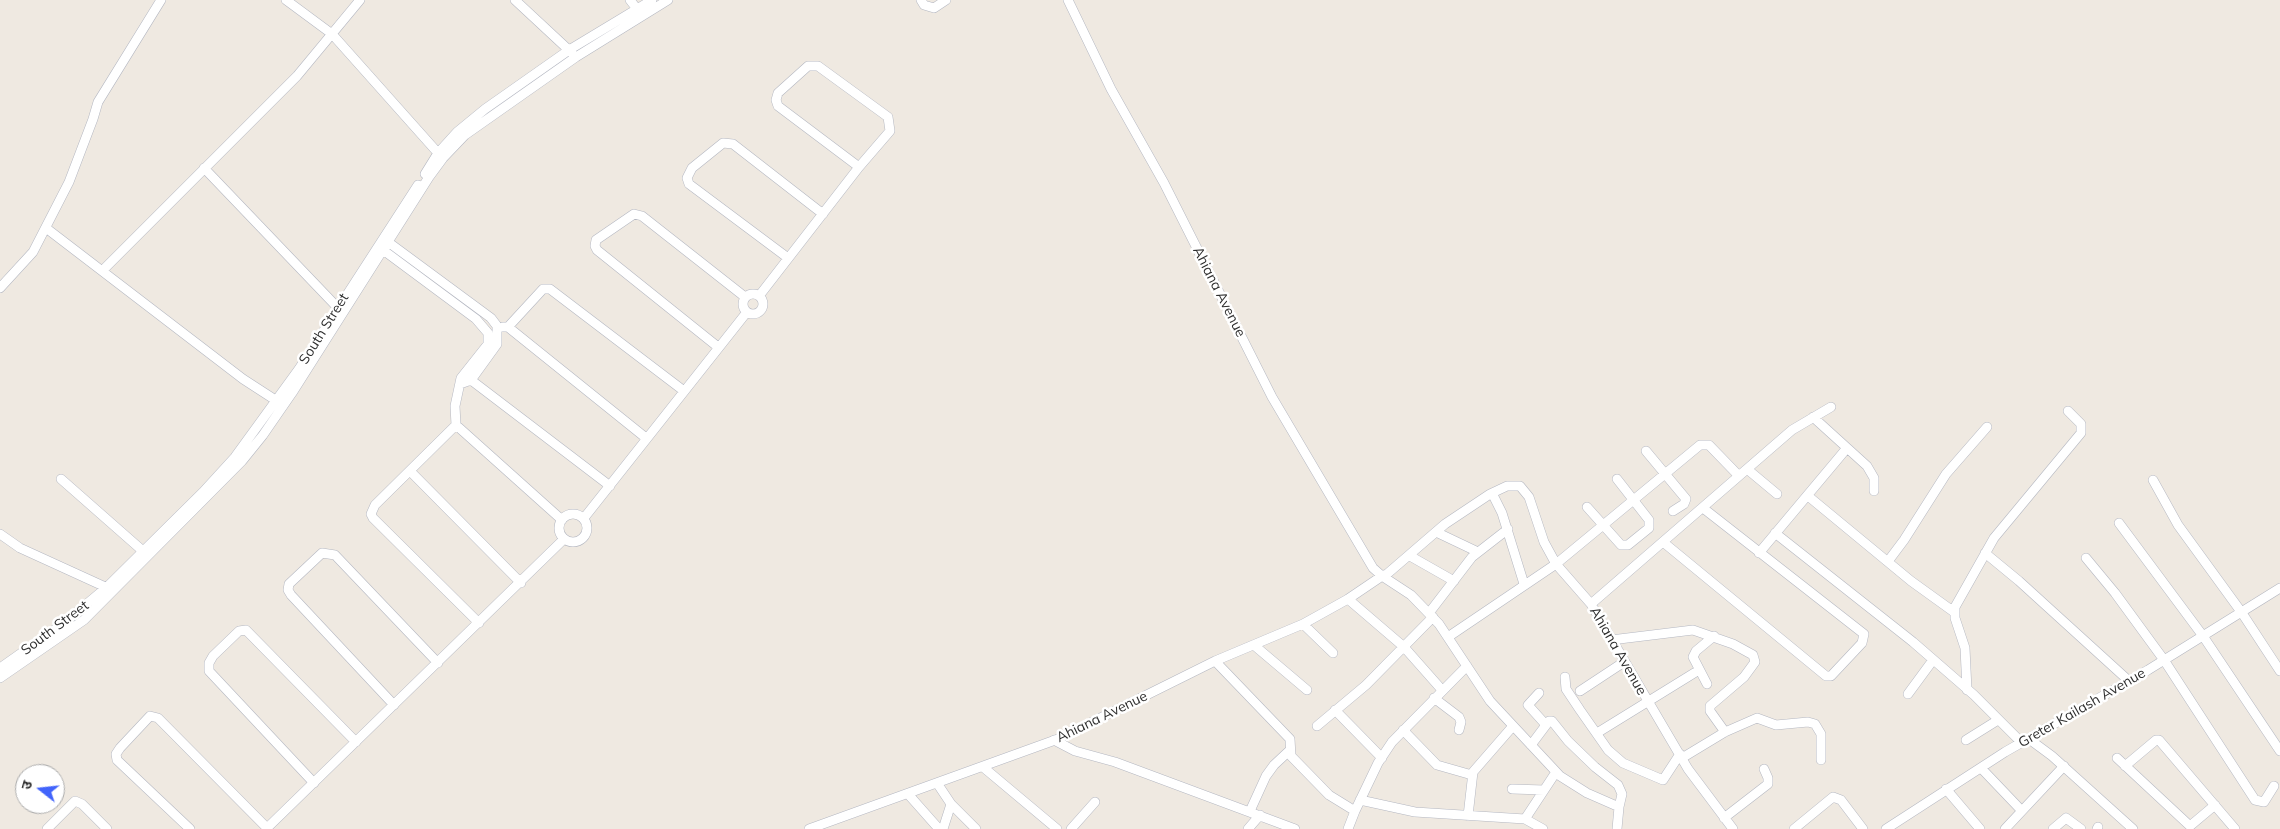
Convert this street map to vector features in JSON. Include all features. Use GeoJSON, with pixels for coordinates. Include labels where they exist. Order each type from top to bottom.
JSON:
{"type":"FeatureCollection","features":[{"type":"Feature","properties":{"kind":"street"},"geometry":{"type":"LineString","coordinates":[[0,288],[33,252],[69,182],[98,102],[161,0]]}},
{"type":"Feature","properties":{"kind":"street"},"geometry":{"type":"LineString","coordinates":[[286,0],[332,34],[395,102],[438,153]]}},
{"type":"Feature","properties":{"kind":"street"},"geometry":{"type":"LineString","coordinates":[[103,270],[297,76],[360,0]]}},
{"type":"Feature","properties":{"kind":"street"},"geometry":{"type":"LineString","coordinates":[[515,0],[576,57]]}},
{"type":"Feature","properties":{"kind":"street"},"geometry":{"type":"LineString","coordinates":[[630,0],[636,9]]}},
{"type":"Feature","properties":{"kind":"street","name":"South Street"},"geometry":{"type":"LineString","coordinates":[[0,668],[111,589],[235,456],[280,403],[338,308],[383,244],[438,153],[457,132],[485,109],[569,50],[652,0]]}},
{"type":"Feature","properties":{"kind":"street"},"geometry":{"type":"LineString","coordinates":[[0,678],[62,637],[242,461],[383,244],[443,158],[465,135],[576,57],[668,0]]}},
{"type":"Feature","properties":{"kind":"street"},"geometry":{"type":"LineString","coordinates":[[921,0],[924,5],[934,8],[946,0]]}},
{"type":"Feature","properties":{"kind":"street","name":"Ahiana Avenue"},"geometry":{"type":"LineString","coordinates":[[1068,0],[1111,89],[1168,191],[1272,397],[1373,568],[1382,576]]}},
{"type":"Feature","properties":{"kind":"street"},"geometry":{"type":"LineString","coordinates":[[759,296],[859,167],[890,131],[889,119],[818,66],[808,66],[778,93],[776,100],[778,106],[859,167]]}},
{"type":"Feature","properties":{"kind":"street"},"geometry":{"type":"LineString","coordinates":[[788,258],[689,184],[687,178],[692,168],[723,143],[733,144],[823,214]]}},
{"type":"Feature","properties":{"kind":"street"},"geometry":{"type":"LineString","coordinates":[[204,168],[338,308]]}},
{"type":"Feature","properties":{"kind":"street"},"geometry":{"type":"LineString","coordinates":[[718,347],[597,250],[596,240],[634,214],[642,216],[745,298]]}},
{"type":"Feature","properties":{"kind":"street"},"geometry":{"type":"LineString","coordinates":[[46,228],[243,378],[280,403]]}},
{"type":"Feature","properties":{"kind":"street"},"geometry":{"type":"LineString","coordinates":[[383,244],[434,282],[491,318],[497,326],[496,344],[471,380],[460,384]]}},
{"type":"Feature","properties":{"kind":"street"},"geometry":{"type":"LineString","coordinates":[[434,282],[476,319],[488,333],[488,344],[465,371],[460,384],[455,406],[456,425],[562,520]]}},
{"type":"Feature","properties":{"kind":"street"},"geometry":{"type":"LineString","coordinates":[[508,327],[543,289],[550,289],[684,391]]}},
{"type":"Feature","properties":{"kind":"street"},"geometry":{"type":"LineString","coordinates":[[752,294],[759,296],[763,303],[762,308],[755,314],[747,312],[743,305],[745,298],[752,294]]}},
{"type":"Feature","properties":{"kind":"street"},"geometry":{"type":"LineString","coordinates":[[584,518],[747,312]]}},
{"type":"Feature","properties":{"kind":"street"},"geometry":{"type":"LineString","coordinates":[[497,326],[508,327],[646,438]]}},
{"type":"Feature","properties":{"kind":"street"},"geometry":{"type":"LineString","coordinates":[[471,380],[610,486]]}},
{"type":"Feature","properties":{"kind":"street"},"geometry":{"type":"LineString","coordinates":[[1591,604],[1792,430],[1830,407]]}},
{"type":"Feature","properties":{"kind":"street"},"geometry":{"type":"LineString","coordinates":[[1967,690],[1965,648],[1954,612],[1958,600],[1985,553],[2010,516],[2081,433],[2081,424],[2068,411]]}},
{"type":"Feature","properties":{"kind":"street"},"geometry":{"type":"LineString","coordinates":[[1814,417],[1872,473],[1874,491]]}},
{"type":"Feature","properties":{"kind":"street"},"geometry":{"type":"LineString","coordinates":[[456,425],[375,505],[371,514],[479,623]]}},
{"type":"Feature","properties":{"kind":"street"},"geometry":{"type":"LineString","coordinates":[[1889,560],[1942,480],[1987,427]]}},
{"type":"Feature","properties":{"kind":"street"},"geometry":{"type":"LineString","coordinates":[[1448,637],[1556,564],[1700,445],[1706,444],[1739,476]]}},
{"type":"Feature","properties":{"kind":"street"},"geometry":{"type":"LineString","coordinates":[[1759,553],[1847,448]]}},
{"type":"Feature","properties":{"kind":"street"},"geometry":{"type":"LineString","coordinates":[[1646,451],[1686,499],[1684,504],[1673,511]]}},
{"type":"Feature","properties":{"kind":"street"},"geometry":{"type":"LineString","coordinates":[[1748,470],[1777,494]]}},
{"type":"Feature","properties":{"kind":"street"},"geometry":{"type":"LineString","coordinates":[[410,471],[521,583]]}},
{"type":"Feature","properties":{"kind":"street"},"geometry":{"type":"LineString","coordinates":[[61,479],[144,552]]}},
{"type":"Feature","properties":{"kind":"street"},"geometry":{"type":"LineString","coordinates":[[1587,507],[1620,545],[1628,545],[1636,539],[1650,524],[1617,479]]}},
{"type":"Feature","properties":{"kind":"street"},"geometry":{"type":"LineString","coordinates":[[2153,480],[2178,525],[2242,613],[2280,671]]}},
{"type":"Feature","properties":{"kind":"street","name":"Ahiana Avenue"},"geometry":{"type":"LineString","coordinates":[[809,829],[1054,740],[1216,661],[1303,624],[1348,599],[1382,576],[1410,556],[1436,532],[1492,493],[1514,485],[1520,486],[1529,497],[1544,542],[1556,564],[1591,604],[1681,756],[1730,828]]}},
{"type":"Feature","properties":{"kind":"street"},"geometry":{"type":"LineString","coordinates":[[1492,493],[1508,530],[1524,584]]}},
{"type":"Feature","properties":{"kind":"street"},"geometry":{"type":"LineString","coordinates":[[1808,496],[1889,560],[1911,581],[1954,612]]}},
{"type":"Feature","properties":{"kind":"street"},"geometry":{"type":"LineString","coordinates":[[1663,542],[1826,676],[1830,676],[1862,643],[1864,634],[1704,508]]}},
{"type":"Feature","properties":{"kind":"street"},"geometry":{"type":"LineString","coordinates":[[570,514],[580,515],[584,518],[588,528],[584,538],[574,543],[564,539],[559,530],[562,520],[570,514]]}},
{"type":"Feature","properties":{"kind":"street"},"geometry":{"type":"LineString","coordinates":[[2119,523],[2203,636],[2280,751]]}},
{"type":"Feature","properties":{"kind":"street"},"geometry":{"type":"LineString","coordinates":[[1317,726],[1366,684],[1404,647],[1431,615],[1454,581],[1478,552],[1508,530]]}},
{"type":"Feature","properties":{"kind":"street"},"geometry":{"type":"LineString","coordinates":[[1436,532],[1478,552]]}},
{"type":"Feature","properties":{"kind":"street"},"geometry":{"type":"LineString","coordinates":[[1775,533],[1932,660],[1998,720],[2025,741],[2064,766],[2133,829]]}},
{"type":"Feature","properties":{"kind":"street"},"geometry":{"type":"LineString","coordinates":[[0,534],[20,548],[111,589]]}},
{"type":"Feature","properties":{"kind":"street"},"geometry":{"type":"LineString","coordinates":[[190,829],[117,760],[116,754],[120,748],[150,716],[158,718],[267,829],[564,539]]}},
{"type":"Feature","properties":{"kind":"street"},"geometry":{"type":"LineString","coordinates":[[394,705],[291,594],[288,590],[289,584],[322,553],[335,555],[438,663]]}},
{"type":"Feature","properties":{"kind":"street"},"geometry":{"type":"LineString","coordinates":[[1985,553],[2019,580],[2129,681]]}},
{"type":"Feature","properties":{"kind":"street"},"geometry":{"type":"LineString","coordinates":[[1410,556],[1454,581]]}},
{"type":"Feature","properties":{"kind":"street"},"geometry":{"type":"LineString","coordinates":[[2086,558],[2115,593],[2164,660],[2255,800],[2264,802],[2274,786]]}},
{"type":"Feature","properties":{"kind":"street"},"geometry":{"type":"LineString","coordinates":[[1382,576],[1411,595],[1431,615],[1448,637],[1490,701],[1556,772],[1586,793],[1620,807]]}},
{"type":"Feature","properties":{"kind":"street","name":"Greter Kailash Avenue"},"geometry":{"type":"LineString","coordinates":[[1890,828],[1946,789],[2164,660],[2280,588]]}},
{"type":"Feature","properties":{"kind":"street"},"geometry":{"type":"LineString","coordinates":[[1348,599],[1404,647],[1442,690]]}},
{"type":"Feature","properties":{"kind":"street"},"geometry":{"type":"LineString","coordinates":[[1303,624],[1333,653]]}},
{"type":"Feature","properties":{"kind":"street"},"geometry":{"type":"LineString","coordinates":[[314,783],[209,671],[208,663],[213,656],[239,631],[246,630],[356,742]]}},
{"type":"Feature","properties":{"kind":"street"},"geometry":{"type":"LineString","coordinates":[[1611,640],[1693,630],[1733,644],[1753,656],[1756,661],[1738,684],[1710,706],[1710,711],[1725,732]]}},
{"type":"Feature","properties":{"kind":"street"},"geometry":{"type":"LineString","coordinates":[[1707,684],[1694,660],[1694,654],[1714,636]]}},
{"type":"Feature","properties":{"kind":"street"},"geometry":{"type":"LineString","coordinates":[[1255,646],[1307,690]]}},
{"type":"Feature","properties":{"kind":"street"},"geometry":{"type":"LineString","coordinates":[[1908,694],[1932,660]]}},
{"type":"Feature","properties":{"kind":"street"},"geometry":{"type":"LineString","coordinates":[[1216,661],[1290,739],[1292,745],[1290,751],[1281,758],[1266,776],[1250,811]]}},
{"type":"Feature","properties":{"kind":"street"},"geometry":{"type":"LineString","coordinates":[[1580,691],[1624,662]]}},
{"type":"Feature","properties":{"kind":"street"},"geometry":{"type":"LineString","coordinates":[[1348,829],[1354,811],[1382,758],[1403,730],[1467,666]]}},
{"type":"Feature","properties":{"kind":"street"},"geometry":{"type":"LineString","coordinates":[[1597,733],[1647,700],[1699,670]]}},
{"type":"Feature","properties":{"kind":"street"},"geometry":{"type":"LineString","coordinates":[[1566,677],[1566,690],[1616,758],[1658,780],[1663,780],[1667,777],[1681,756],[1725,732],[1757,718],[1776,725],[1812,723],[1819,728],[1821,734],[1821,760]]}},
{"type":"Feature","properties":{"kind":"street"},"geometry":{"type":"LineString","coordinates":[[1539,693],[1528,705],[1546,725]]}},
{"type":"Feature","properties":{"kind":"street"},"geometry":{"type":"LineString","coordinates":[[1434,698],[1459,717],[1459,730]]}},
{"type":"Feature","properties":{"kind":"street"},"geometry":{"type":"LineString","coordinates":[[1334,710],[1382,758]]}},
{"type":"Feature","properties":{"kind":"street"},"geometry":{"type":"LineString","coordinates":[[1966,740],[1998,720]]}},
{"type":"Feature","properties":{"kind":"street"},"geometry":{"type":"LineString","coordinates":[[1531,745],[1548,721],[1552,721],[1568,741],[1599,771],[1618,785],[1622,794],[1617,829]]}},
{"type":"Feature","properties":{"kind":"street"},"geometry":{"type":"LineString","coordinates":[[1468,816],[1472,775],[1477,765],[1514,726]]}},
{"type":"Feature","properties":{"kind":"street"},"geometry":{"type":"LineString","coordinates":[[1403,730],[1437,765],[1472,775]]}},
{"type":"Feature","properties":{"kind":"street"},"geometry":{"type":"LineString","coordinates":[[1054,740],[1074,751],[1115,762],[1295,829]]}},
{"type":"Feature","properties":{"kind":"street"},"geometry":{"type":"LineString","coordinates":[[2125,766],[2156,740],[2160,740],[2235,829]]}},
{"type":"Feature","properties":{"kind":"street"},"geometry":{"type":"LineString","coordinates":[[1290,751],[1321,787],[1354,811]]}},
{"type":"Feature","properties":{"kind":"street"},"geometry":{"type":"LineString","coordinates":[[2117,758],[2188,828],[2215,805]]}},
{"type":"Feature","properties":{"kind":"street"},"geometry":{"type":"LineString","coordinates":[[2005,829],[2064,766]]}},
{"type":"Feature","properties":{"kind":"street"},"geometry":{"type":"LineString","coordinates":[[983,767],[1056,829]]}},
{"type":"Feature","properties":{"kind":"street"},"geometry":{"type":"LineString","coordinates":[[1724,818],[1768,784],[1764,768]]}},
{"type":"Feature","properties":{"kind":"street"},"geometry":{"type":"LineString","coordinates":[[1981,768],[2022,811]]}},
{"type":"Feature","properties":{"kind":"street"},"geometry":{"type":"LineString","coordinates":[[1524,819],[1556,772]]}},
{"type":"Feature","properties":{"kind":"street"},"geometry":{"type":"LineString","coordinates":[[937,784],[951,804],[976,829]]}},
{"type":"Feature","properties":{"kind":"street"},"geometry":{"type":"LineString","coordinates":[[1512,789],[1544,790]]}},
{"type":"Feature","properties":{"kind":"street"},"geometry":{"type":"LineString","coordinates":[[1946,789],[1980,829]]}},
{"type":"Feature","properties":{"kind":"street"},"geometry":{"type":"LineString","coordinates":[[908,794],[941,829],[951,804]]}},
{"type":"Feature","properties":{"kind":"street"},"geometry":{"type":"LineString","coordinates":[[1794,829],[1833,797],[1841,800],[1863,829]]}},
{"type":"Feature","properties":{"kind":"street"},"geometry":{"type":"LineString","coordinates":[[1360,800],[1397,809],[1524,819],[1543,829]]}},
{"type":"Feature","properties":{"kind":"street"},"geometry":{"type":"LineString","coordinates":[[47,829],[75,801],[82,804],[107,829]]}},
{"type":"Feature","properties":{"kind":"street"},"geometry":{"type":"LineString","coordinates":[[1071,829],[1095,802]]}},
{"type":"Feature","properties":{"kind":"street"},"geometry":{"type":"LineString","coordinates":[[1249,829],[1260,815]]}},
{"type":"Feature","properties":{"kind":"street"},"geometry":{"type":"LineString","coordinates":[[2053,829],[2066,818],[2081,829]]}}]}
